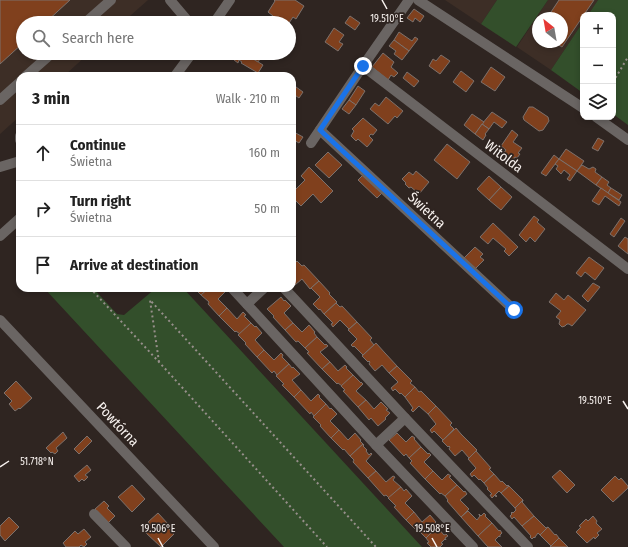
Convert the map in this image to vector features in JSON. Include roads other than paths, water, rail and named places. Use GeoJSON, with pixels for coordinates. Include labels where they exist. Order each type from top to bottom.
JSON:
{"type":"FeatureCollection","features":[{"type":"Feature","properties":{"kind":"street"},"geometry":{"type":"LineString","coordinates":[[93,16],[111,0]]}},
{"type":"Feature","properties":{"kind":"street"},"geometry":{"type":"LineString","coordinates":[[170,0],[184,16]]}},
{"type":"Feature","properties":{"kind":"street"},"geometry":{"type":"LineString","coordinates":[[219,16],[230,0]]}},
{"type":"Feature","properties":{"kind":"street"},"geometry":{"type":"LineString","coordinates":[[311,143],[410,0]]}},
{"type":"Feature","properties":{"kind":"street"},"geometry":{"type":"LineString","coordinates":[[418,0],[580,106]]}},
{"type":"Feature","properties":{"kind":"street"},"geometry":{"type":"LineString","coordinates":[[31,72],[44,60]]}},
{"type":"Feature","properties":{"kind":"street"},"geometry":{"type":"LineString","coordinates":[[178,72],[187,60]]}},
{"type":"Feature","properties":{"kind":"street","name":"Witolda"},"geometry":{"type":"LineString","coordinates":[[363,66],[628,268]]}},
{"type":"Feature","properties":{"kind":"street"},"geometry":{"type":"LineString","coordinates":[[0,100],[16,86]]}},
{"type":"Feature","properties":{"kind":"street"},"geometry":{"type":"LineString","coordinates":[[600,120],[628,140]]}},
{"type":"Feature","properties":{"kind":"street","name":"Świetna"},"geometry":{"type":"LineString","coordinates":[[320,130],[514,310]]}},
{"type":"Feature","properties":{"kind":"street"},"geometry":{"type":"LineString","coordinates":[[0,168],[16,162]]}},
{"type":"Feature","properties":{"kind":"street"},"geometry":{"type":"LineString","coordinates":[[0,236],[16,222]]}},
{"type":"Feature","properties":{"kind":"street"},"geometry":{"type":"LineString","coordinates":[[236,292],[376,445],[473,547]]}},
{"type":"Feature","properties":{"kind":"street"},"geometry":{"type":"LineString","coordinates":[[247,304],[260,292]]}},
{"type":"Feature","properties":{"kind":"street"},"geometry":{"type":"LineString","coordinates":[[288,292],[528,547]]}},
{"type":"Feature","properties":{"kind":"street","name":"Powtórna"},"geometry":{"type":"LineString","coordinates":[[0,320],[214,547]]}},
{"type":"Feature","properties":{"kind":"street"},"geometry":{"type":"LineString","coordinates":[[376,445],[405,418]]}},
{"type":"Feature","properties":{"kind":"street"},"geometry":{"type":"LineString","coordinates":[[94,514],[126,547]]}}]}
